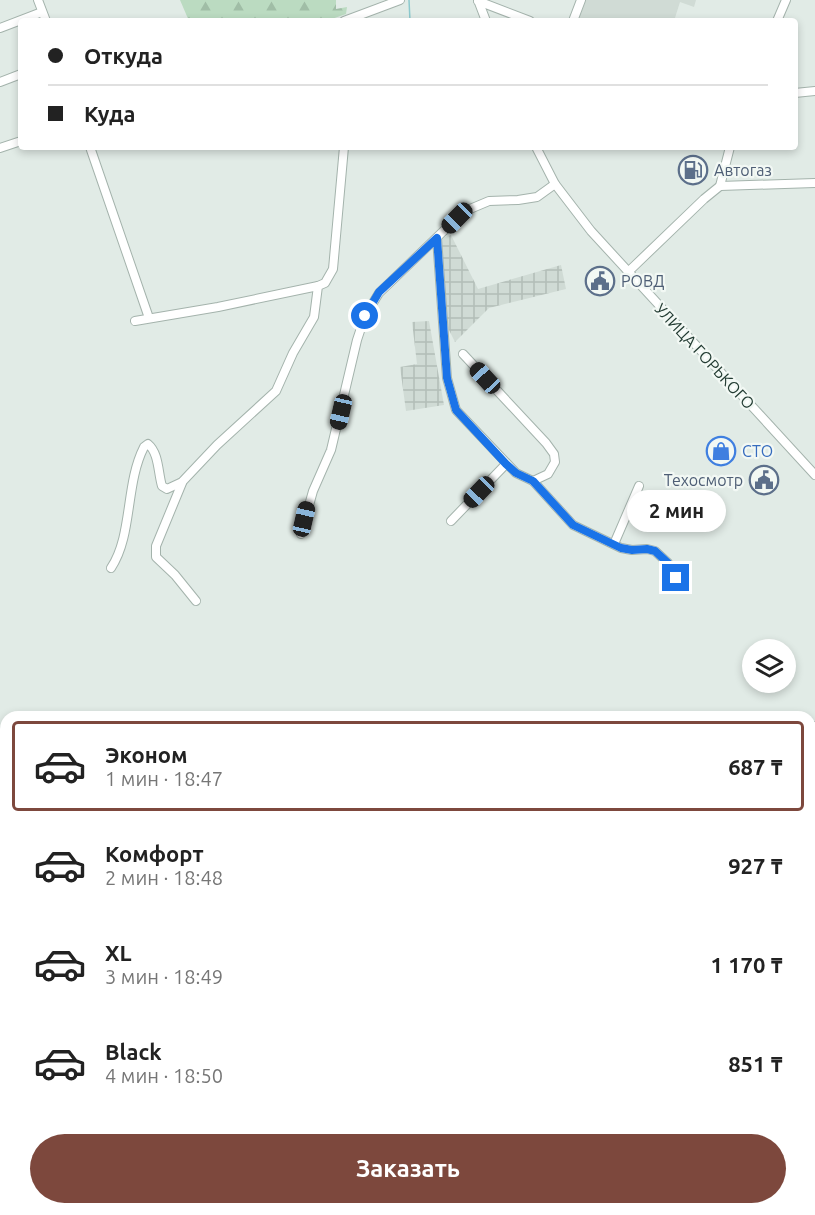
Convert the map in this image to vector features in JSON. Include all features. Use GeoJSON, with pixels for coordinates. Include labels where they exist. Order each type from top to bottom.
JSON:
{"type":"FeatureCollection","features":[{"type":"Feature","properties":{"kind":"street"},"geometry":{"type":"LineString","coordinates":[[38,0],[45,18]]}},
{"type":"Feature","properties":{"kind":"street"},"geometry":{"type":"LineString","coordinates":[[354,18],[400,0]]}},
{"type":"Feature","properties":{"kind":"street"},"geometry":{"type":"LineString","coordinates":[[574,18],[581,0]]}},
{"type":"Feature","properties":{"kind":"street"},"geometry":{"type":"LineString","coordinates":[[778,18],[786,0]]}},
{"type":"Feature","properties":{"kind":"street"},"geometry":{"type":"LineString","coordinates":[[478,1],[485,18]]}},
{"type":"Feature","properties":{"kind":"street"},"geometry":{"type":"LineString","coordinates":[[478,1],[522,18]]}},
{"type":"Feature","properties":{"kind":"street"},"geometry":{"type":"LineString","coordinates":[[26,18],[42,12]]}},
{"type":"Feature","properties":{"kind":"street"},"geometry":{"type":"LineString","coordinates":[[0,28],[18,21]]}},
{"type":"Feature","properties":{"kind":"street"},"geometry":{"type":"LineString","coordinates":[[0,82],[18,75]]}},
{"type":"Feature","properties":{"kind":"street"},"geometry":{"type":"LineString","coordinates":[[798,93],[815,91]]}},
{"type":"Feature","properties":{"kind":"street"},"geometry":{"type":"LineString","coordinates":[[0,148],[18,142]]}},
{"type":"Feature","properties":{"kind":"street"},"geometry":{"type":"LineString","coordinates":[[91,150],[149,318]]}},
{"type":"Feature","properties":{"kind":"street"},"geometry":{"type":"LineString","coordinates":[[135,321],[218,307],[325,283],[333,269],[344,150]]}},
{"type":"Feature","properties":{"kind":"street","name":"УЛИЦА ГОРЬКОГО"},"geometry":{"type":"LineString","coordinates":[[538,150],[555,183],[585,224],[815,475]]}},
{"type":"Feature","properties":{"kind":"street"},"geometry":{"type":"LineString","coordinates":[[628,272],[720,186],[729,150]]}},
{"type":"Feature","properties":{"kind":"street"},"geometry":{"type":"LineString","coordinates":[[301,534],[313,491],[332,450],[357,340],[365,316],[379,292],[457,218],[481,203],[537,197],[555,183]]}},
{"type":"Feature","properties":{"kind":"street"},"geometry":{"type":"LineString","coordinates":[[720,186],[815,183]]}},
{"type":"Feature","properties":{"kind":"street"},"geometry":{"type":"LineString","coordinates":[[437,238],[447,378],[456,410],[506,464],[516,473],[533,481],[573,525],[621,548],[655,551],[668,563],[676,578]]}},
{"type":"Feature","properties":{"kind":"street"},"geometry":{"type":"LineString","coordinates":[[111,568],[117,559],[133,475],[144,447],[148,444],[152,447],[157,459],[162,486],[167,489],[182,482],[276,391],[293,353],[314,317],[318,286]]}},
{"type":"Feature","properties":{"kind":"street"},"geometry":{"type":"LineString","coordinates":[[463,354],[554,454],[554,467],[548,474],[533,481]]}},
{"type":"Feature","properties":{"kind":"street"},"geometry":{"type":"LineString","coordinates":[[451,521],[506,464]]}},
{"type":"Feature","properties":{"kind":"street"},"geometry":{"type":"LineString","coordinates":[[182,482],[156,546],[156,557],[175,575],[196,601]]}},
{"type":"Feature","properties":{"kind":"street"},"geometry":{"type":"LineString","coordinates":[[614,544],[639,486]]}},
{"type":"Feature","properties":{"kind":"shaded area"},"geometry":{"type":"Polygon","coordinates":[[[586,0],[696,0],[694,7],[680,2],[675,18],[579,18],[586,0]]]}},
{"type":"Feature","properties":{"kind":"shaded area"},"geometry":{"type":"Polygon","coordinates":[[[451,235],[478,289],[561,265],[566,289],[489,308],[455,342],[446,324],[439,239],[451,235]]]}},
{"type":"Feature","properties":{"kind":"shaded area"},"geometry":{"type":"Polygon","coordinates":[[[429,321],[444,405],[406,411],[400,367],[417,364],[412,322],[429,321]]]}},
{"type":"Feature","properties":{"kind":"green space"},"geometry":{"type":"Polygon","coordinates":[[[180,0],[336,0],[336,9],[347,7],[346,14],[335,18],[188,18],[180,0]]]}},
{"type":"Feature","properties":{"kind":"waterway"},"geometry":{"type":"LineString","coordinates":[[409,0],[410,18]]}},
{"type":"Feature","properties":{"kind":"place","name":"Автогаз"},"geometry":{"type":"Point","coordinates":[693,170]}},
{"type":"Feature","properties":{"kind":"place","name":"РОВД"},"geometry":{"type":"Point","coordinates":[600,281]}},
{"type":"Feature","properties":{"kind":"place","name":"СТО"},"geometry":{"type":"Point","coordinates":[721,451]}},
{"type":"Feature","properties":{"kind":"place","name":"Техосмотр"},"geometry":{"type":"Point","coordinates":[764,480]}},
{"type":"Feature","properties":{"kind":"route"},"geometry":{"type":"LineString","coordinates":[[365,316],[379,292],[437,238],[447,378],[456,410],[506,464],[516,473],[533,481],[573,525],[621,548],[655,551],[668,563],[676,578]]}}]}
